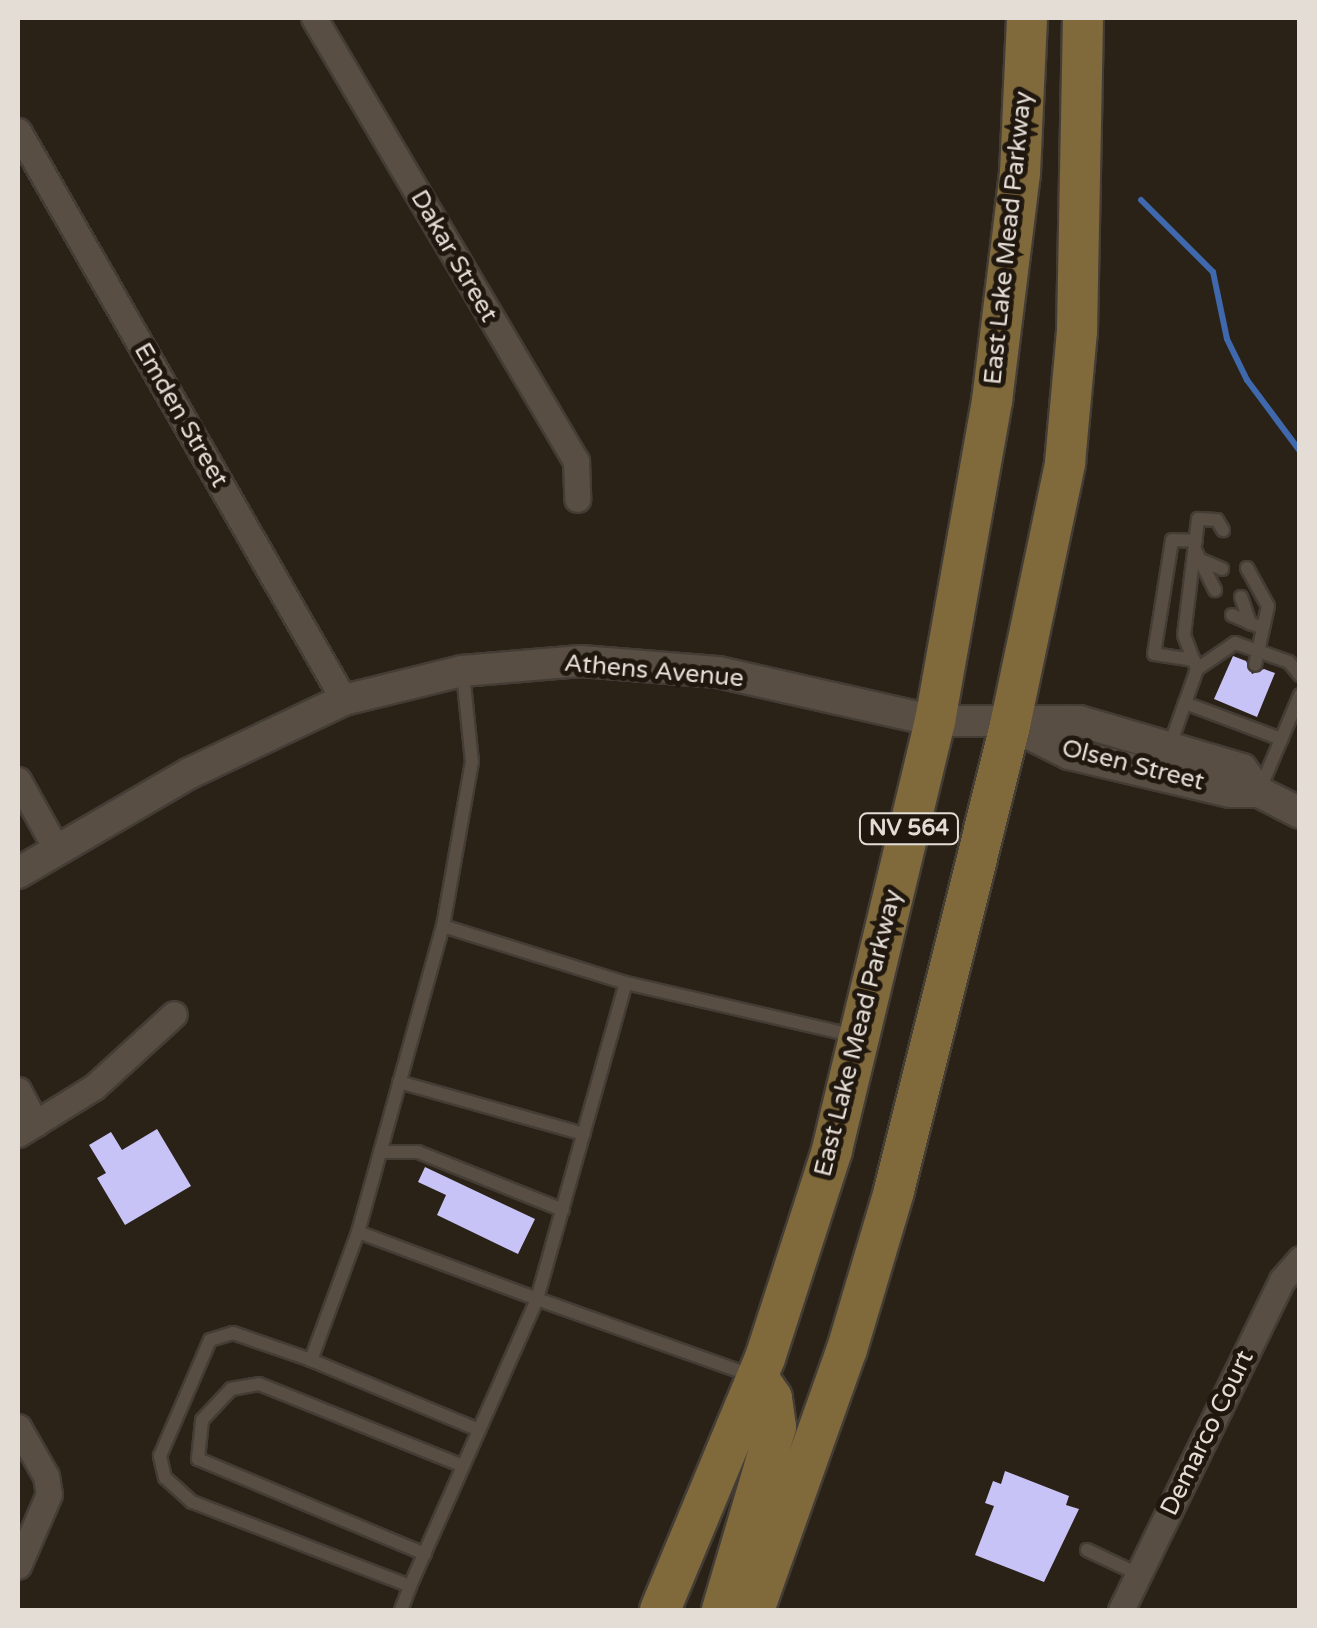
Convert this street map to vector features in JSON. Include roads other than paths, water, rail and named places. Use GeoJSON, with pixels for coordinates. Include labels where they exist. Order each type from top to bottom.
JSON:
{"type":"FeatureCollection","features":[{"type":"Feature","properties":{"kind":"main road","name":"East Lake Mead Parkway"},"geometry":{"type":"LineString","coordinates":[[754,1610],[847,1349],[894,1191],[972,723],[992,401],[1020,172],[1028,18]]}},
{"type":"Feature","properties":{"kind":"main road","name":"East Lake Mead Parkway"},"geometry":{"type":"LineString","coordinates":[[660,1610],[758,1378],[832,1150],[859,1037],[1065,463],[1078,331],[1083,18]]}},
{"type":"Feature","properties":{"kind":"main road"},"geometry":{"type":"LineString","coordinates":[[722,1610],[776,1427],[772,1398],[758,1378]]}},
{"type":"Feature","properties":{"kind":"street","name":"Dakar Street"},"geometry":{"type":"LineString","coordinates":[[314,18],[576,462],[578,499]]}},
{"type":"Feature","properties":{"kind":"street","name":"Emden Street"},"geometry":{"type":"LineString","coordinates":[[18,131],[344,700]]}},
{"type":"Feature","properties":{"kind":"street","name":"Athens Avenue"},"geometry":{"type":"LineString","coordinates":[[18,874],[222,757],[344,700],[462,670],[581,661],[718,672],[972,723]]}},
{"type":"Feature","properties":{"kind":"street","name":"Olsen Street"},"geometry":{"type":"LineString","coordinates":[[972,723],[1078,721],[1170,744],[1242,769],[1259,792]]}},
{"type":"Feature","properties":{"kind":"street","name":"Olsen Street"},"geometry":{"type":"LineString","coordinates":[[972,723],[1069,754],[1230,792],[1259,792],[1300,812]]}},
{"type":"Feature","properties":{"kind":"street"},"geometry":{"type":"LineString","coordinates":[[18,780],[57,850]]}},
{"type":"Feature","properties":{"kind":"street"},"geometry":{"type":"LineString","coordinates":[[18,1090],[27,1129],[94,1088],[174,1014]]}},
{"type":"Feature","properties":{"kind":"street","name":"Demarco Court"},"geometry":{"type":"LineString","coordinates":[[1120,1610],[1282,1280],[1300,1259]]}},
{"type":"Feature","properties":{"kind":"street"},"geometry":{"type":"LineString","coordinates":[[18,1427],[46,1476],[48,1494],[18,1566]]}},
{"type":"Feature","properties":{"kind":"lane"},"geometry":{"type":"LineString","coordinates":[[1170,744],[1195,665],[1184,635],[1198,519],[1217,520],[1223,530]]}},
{"type":"Feature","properties":{"kind":"lane"},"geometry":{"type":"LineString","coordinates":[[1222,569],[1197,550],[1172,540],[1154,654],[1195,665],[1236,643],[1257,658],[1289,662],[1300,675]]}},
{"type":"Feature","properties":{"kind":"lane"},"geometry":{"type":"LineString","coordinates":[[1197,550],[1215,590]]}},
{"type":"Feature","properties":{"kind":"lane"},"geometry":{"type":"LineString","coordinates":[[1248,568],[1268,606],[1256,625]]}},
{"type":"Feature","properties":{"kind":"lane"},"geometry":{"type":"LineString","coordinates":[[1241,597],[1256,625],[1257,658]]}},
{"type":"Feature","properties":{"kind":"lane"},"geometry":{"type":"LineString","coordinates":[[1232,615],[1256,625]]}},
{"type":"Feature","properties":{"kind":"lane"},"geometry":{"type":"LineString","coordinates":[[311,1360],[358,1232],[443,926],[472,762],[462,670]]}},
{"type":"Feature","properties":{"kind":"lane"},"geometry":{"type":"LineString","coordinates":[[1259,792],[1300,694]]}},
{"type":"Feature","properties":{"kind":"lane"},"geometry":{"type":"LineString","coordinates":[[1185,703],[1236,715],[1281,739]]}},
{"type":"Feature","properties":{"kind":"lane"},"geometry":{"type":"LineString","coordinates":[[443,926],[626,983],[859,1037]]}},
{"type":"Feature","properties":{"kind":"lane"},"geometry":{"type":"LineString","coordinates":[[401,1610],[538,1299],[626,983]]}},
{"type":"Feature","properties":{"kind":"lane"},"geometry":{"type":"LineString","coordinates":[[400,1082],[584,1134]]}},
{"type":"Feature","properties":{"kind":"lane"},"geometry":{"type":"LineString","coordinates":[[380,1152],[418,1152],[563,1210]]}},
{"type":"Feature","properties":{"kind":"lane"},"geometry":{"type":"LineString","coordinates":[[358,1232],[758,1378]]}},
{"type":"Feature","properties":{"kind":"lane"},"geometry":{"type":"LineString","coordinates":[[410,1586],[192,1502],[165,1478],[160,1456],[210,1340],[232,1333],[311,1360],[480,1430]]}},
{"type":"Feature","properties":{"kind":"lane"},"geometry":{"type":"LineString","coordinates":[[424,1554],[198,1459],[202,1420],[231,1389],[259,1384],[463,1466]]}},
{"type":"Feature","properties":{"kind":"lane"},"geometry":{"type":"LineString","coordinates":[[1088,1550],[1138,1574]]}},
{"type":"Feature","properties":{"kind":"waterway"},"geometry":{"type":"LineString","coordinates":[[1141,200],[1213,272],[1227,339],[1247,380],[1300,451]]}}]}
